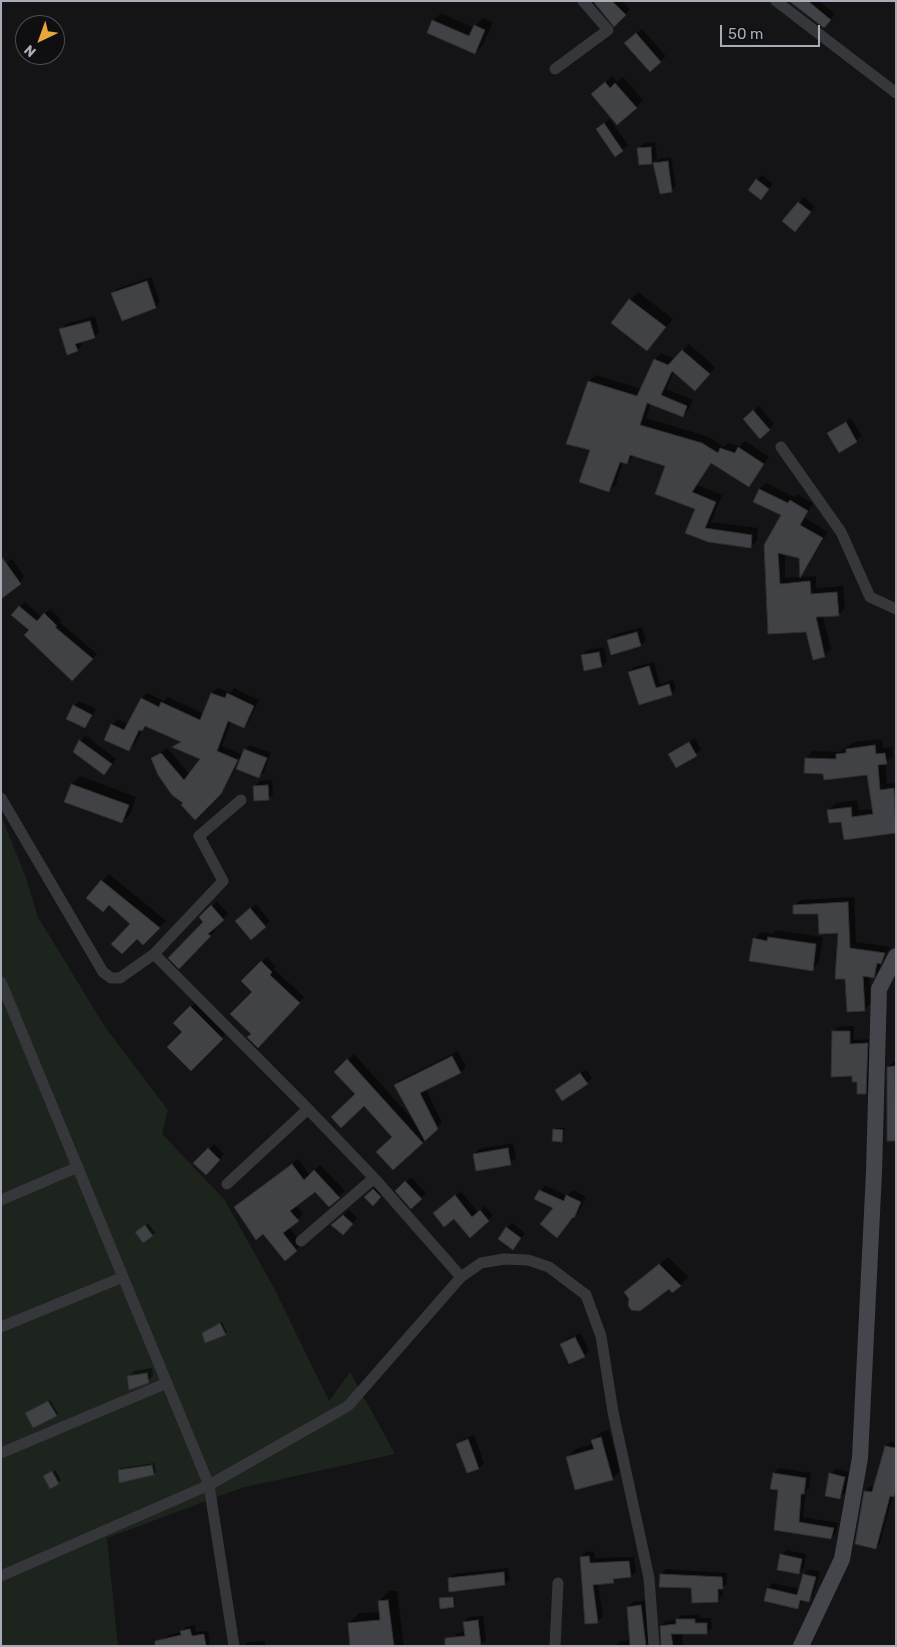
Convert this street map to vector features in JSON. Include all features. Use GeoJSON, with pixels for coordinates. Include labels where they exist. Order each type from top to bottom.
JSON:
{"type":"FeatureCollection","features":[{"type":"Feature","properties":{"kind":"street"},"geometry":{"type":"LineString","coordinates":[[555,69],[608,30],[583,1]]}},
{"type":"Feature","properties":{"kind":"street"},"geometry":{"type":"LineString","coordinates":[[776,1],[896,93]]}},
{"type":"Feature","properties":{"kind":"street"},"geometry":{"type":"LineString","coordinates":[[781,447],[841,532],[870,597],[896,609]]}},
{"type":"Feature","properties":{"kind":"street"},"geometry":{"type":"LineString","coordinates":[[1,798],[103,972],[110,978],[120,978],[154,954],[223,881],[199,836],[241,800]]}},
{"type":"Feature","properties":{"kind":"street"},"geometry":{"type":"LineString","coordinates":[[154,954],[374,1178],[461,1277]]}},
{"type":"Feature","properties":{"kind":"street"},"geometry":{"type":"LineString","coordinates":[[801,1646],[842,1559],[860,1458],[873,1182],[879,989],[896,956]]}},
{"type":"Feature","properties":{"kind":"street"},"geometry":{"type":"LineString","coordinates":[[1,982],[209,1485],[234,1646]]}},
{"type":"Feature","properties":{"kind":"street"},"geometry":{"type":"LineString","coordinates":[[227,1184],[308,1109]]}},
{"type":"Feature","properties":{"kind":"street"},"geometry":{"type":"LineString","coordinates":[[1,1200],[78,1167]]}},
{"type":"Feature","properties":{"kind":"street"},"geometry":{"type":"LineString","coordinates":[[301,1241],[374,1178]]}},
{"type":"Feature","properties":{"kind":"street"},"geometry":{"type":"LineString","coordinates":[[1,1576],[209,1485],[348,1406],[461,1277],[480,1263],[504,1259],[528,1260],[550,1267],[586,1295],[601,1336],[613,1412],[649,1578],[654,1646]]}},
{"type":"Feature","properties":{"kind":"street"},"geometry":{"type":"LineString","coordinates":[[1,1327],[123,1277]]}},
{"type":"Feature","properties":{"kind":"street"},"geometry":{"type":"LineString","coordinates":[[1,1453],[167,1383]]}},
{"type":"Feature","properties":{"kind":"street"},"geometry":{"type":"LineString","coordinates":[[554,1646],[558,1583]]}},
{"type":"Feature","properties":{"kind":"shaded area"},"geometry":{"type":"Polygon","coordinates":[[[1,815],[26,878],[38,917],[105,1027],[168,1110],[162,1134],[224,1199],[273,1286],[329,1401],[350,1372],[395,1454],[241,1488],[107,1538],[118,1646],[1,1646],[1,815]]]}},
{"type":"Feature","properties":{"kind":"building"},"geometry":{"type":"Polygon","coordinates":[[[593,1],[612,1],[626,15],[614,27],[593,1]]]}},
{"type":"Feature","properties":{"kind":"building"},"geometry":{"type":"Polygon","coordinates":[[[789,1],[808,1],[831,20],[824,28],[789,1]]]}},
{"type":"Feature","properties":{"kind":"building"},"geometry":{"type":"Polygon","coordinates":[[[432,20],[469,36],[474,25],[485,30],[475,54],[427,33],[432,20]]]}},
{"type":"Feature","properties":{"kind":"building"},"geometry":{"type":"Polygon","coordinates":[[[636,33],[661,62],[650,72],[624,43],[636,33]]]}},
{"type":"Feature","properties":{"kind":"building"},"geometry":{"type":"Polygon","coordinates":[[[605,82],[610,88],[615,83],[637,108],[617,125],[591,94],[605,82]]]}},
{"type":"Feature","properties":{"kind":"building"},"geometry":{"type":"Polygon","coordinates":[[[604,123],[623,151],[615,157],[596,129],[604,123]]]}},
{"type":"Feature","properties":{"kind":"building"},"geometry":{"type":"Polygon","coordinates":[[[651,147],[652,164],[639,165],[637,148],[651,147]]]}},
{"type":"Feature","properties":{"kind":"building"},"geometry":{"type":"Polygon","coordinates":[[[668,161],[672,192],[660,194],[653,163],[668,161]]]}},
{"type":"Feature","properties":{"kind":"building"},"geometry":{"type":"Polygon","coordinates":[[[756,179],[769,189],[761,200],[748,190],[756,179]]]}},
{"type":"Feature","properties":{"kind":"building"},"geometry":{"type":"Polygon","coordinates":[[[798,202],[811,212],[795,232],[782,221],[798,202]]]}},
{"type":"Feature","properties":{"kind":"building"},"geometry":{"type":"Polygon","coordinates":[[[147,281],[156,308],[122,321],[111,293],[147,281]]]}},
{"type":"Feature","properties":{"kind":"building"},"geometry":{"type":"Polygon","coordinates":[[[629,299],[666,327],[647,351],[611,323],[629,299]]]}},
{"type":"Feature","properties":{"kind":"building"},"geometry":{"type":"Polygon","coordinates":[[[90,321],[95,338],[75,344],[78,351],[67,355],[59,329],[90,321]]]}},
{"type":"Feature","properties":{"kind":"building"},"geometry":{"type":"Polygon","coordinates":[[[682,350],[710,374],[695,391],[672,371],[661,395],[687,406],[683,417],[647,403],[640,425],[702,443],[718,453],[720,448],[735,453],[738,447],[764,464],[749,487],[711,463],[692,492],[716,502],[705,528],[752,535],[751,548],[708,542],[685,533],[695,509],[655,494],[665,466],[630,455],[627,464],[620,462],[609,492],[579,482],[590,450],[566,444],[588,381],[637,396],[654,359],[668,365],[682,350]]]}},
{"type":"Feature","properties":{"kind":"building"},"geometry":{"type":"Polygon","coordinates":[[[753,410],[770,430],[760,439],[743,419],[753,410]]]}},
{"type":"Feature","properties":{"kind":"building"},"geometry":{"type":"Polygon","coordinates":[[[846,422],[857,442],[839,453],[827,433],[846,422]]]}},
{"type":"Feature","properties":{"kind":"building"},"geometry":{"type":"Polygon","coordinates":[[[759,489],[788,503],[790,500],[808,511],[800,525],[823,538],[800,578],[799,558],[778,553],[780,584],[810,581],[811,594],[837,592],[839,616],[816,617],[825,657],[813,660],[806,632],[768,634],[764,545],[781,515],[753,502],[759,489]]]}},
{"type":"Feature","properties":{"kind":"building"},"geometry":{"type":"Polygon","coordinates":[[[1,556],[21,584],[1,599],[1,556]]]}},
{"type":"Feature","properties":{"kind":"building"},"geometry":{"type":"Polygon","coordinates":[[[19,606],[37,621],[44,613],[57,626],[55,627],[93,659],[72,681],[24,635],[29,630],[11,615],[19,606]]]}},
{"type":"Feature","properties":{"kind":"building"},"geometry":{"type":"Polygon","coordinates":[[[637,632],[641,646],[611,655],[607,640],[637,632]]]}},
{"type":"Feature","properties":{"kind":"building"},"geometry":{"type":"Polygon","coordinates":[[[599,652],[602,667],[584,671],[581,655],[599,652]]]}},
{"type":"Feature","properties":{"kind":"building"},"geometry":{"type":"Polygon","coordinates":[[[649,666],[656,688],[669,684],[672,695],[639,705],[628,672],[649,666]]]}},
{"type":"Feature","properties":{"kind":"building"},"geometry":{"type":"Polygon","coordinates":[[[211,693],[225,698],[227,693],[254,706],[244,728],[228,721],[217,751],[238,760],[221,794],[195,820],[181,805],[183,803],[172,795],[158,775],[151,758],[161,753],[184,780],[200,759],[172,747],[181,742],[145,726],[142,731],[139,730],[129,751],[104,740],[111,724],[124,730],[141,698],[159,707],[161,702],[200,720],[211,693]]]}},
{"type":"Feature","properties":{"kind":"building"},"geometry":{"type":"Polygon","coordinates":[[[73,705],[92,715],[85,728],[66,719],[73,705]]]}},
{"type":"Feature","properties":{"kind":"building"},"geometry":{"type":"Polygon","coordinates":[[[79,740],[112,764],[104,775],[73,752],[79,740]]]}},
{"type":"Feature","properties":{"kind":"building"},"geometry":{"type":"Polygon","coordinates":[[[689,742],[697,756],[676,768],[668,754],[689,742]]]}},
{"type":"Feature","properties":{"kind":"building"},"geometry":{"type":"Polygon","coordinates":[[[875,745],[876,754],[885,753],[887,764],[878,765],[880,790],[894,788],[896,833],[844,840],[841,822],[829,823],[827,810],[851,807],[852,817],[873,814],[867,775],[824,780],[823,774],[804,773],[805,758],[836,759],[836,754],[846,753],[846,749],[875,745]]]}},
{"type":"Feature","properties":{"kind":"building"},"geometry":{"type":"Polygon","coordinates":[[[244,749],[267,758],[259,778],[236,769],[244,749]]]}},
{"type":"Feature","properties":{"kind":"building"},"geometry":{"type":"Polygon","coordinates":[[[71,784],[129,805],[122,823],[64,802],[71,784]]]}},
{"type":"Feature","properties":{"kind":"building"},"geometry":{"type":"Polygon","coordinates":[[[268,785],[269,800],[254,801],[253,786],[268,785]]]}},
{"type":"Feature","properties":{"kind":"building"},"geometry":{"type":"Polygon","coordinates":[[[101,880],[160,928],[143,945],[137,939],[122,954],[111,944],[130,924],[109,905],[103,912],[86,898],[101,880]]]}},
{"type":"Feature","properties":{"kind":"building"},"geometry":{"type":"Polygon","coordinates":[[[848,902],[850,948],[885,953],[881,964],[877,963],[874,978],[863,976],[865,1011],[847,1012],[845,979],[835,979],[838,933],[819,934],[818,914],[793,914],[793,905],[848,902]]]}},
{"type":"Feature","properties":{"kind":"building"},"geometry":{"type":"Polygon","coordinates":[[[211,905],[224,920],[208,934],[211,936],[179,969],[168,958],[203,922],[199,917],[211,905]]]}},
{"type":"Feature","properties":{"kind":"building"},"geometry":{"type":"Polygon","coordinates":[[[250,908],[266,927],[251,940],[235,921],[250,908]]]}},
{"type":"Feature","properties":{"kind":"building"},"geometry":{"type":"Polygon","coordinates":[[[768,937],[816,944],[813,971],[749,961],[753,938],[767,941],[768,937]]]}},
{"type":"Feature","properties":{"kind":"building"},"geometry":{"type":"Polygon","coordinates":[[[261,961],[272,972],[270,975],[300,1003],[258,1048],[247,1037],[251,1034],[230,1014],[252,992],[241,981],[261,961]]]}},
{"type":"Feature","properties":{"kind":"building"},"geometry":{"type":"Polygon","coordinates":[[[190,1006],[223,1039],[191,1071],[167,1047],[182,1032],[173,1023],[190,1006]]]}},
{"type":"Feature","properties":{"kind":"building"},"geometry":{"type":"Polygon","coordinates":[[[832,1031],[850,1031],[850,1044],[868,1043],[866,1094],[857,1094],[857,1082],[852,1082],[852,1076],[831,1077],[832,1031]]]}},
{"type":"Feature","properties":{"kind":"building"},"geometry":{"type":"Polygon","coordinates":[[[452,1056],[461,1073],[420,1093],[438,1129],[425,1141],[394,1085],[452,1056]]]}},
{"type":"Feature","properties":{"kind":"building"},"geometry":{"type":"Polygon","coordinates":[[[347,1059],[423,1143],[393,1170],[376,1152],[392,1137],[364,1106],[341,1128],[331,1117],[355,1094],[334,1072],[347,1059]]]}},
{"type":"Feature","properties":{"kind":"building"},"geometry":{"type":"Polygon","coordinates":[[[895,1066],[896,1141],[887,1141],[887,1067],[895,1066]]]}},
{"type":"Feature","properties":{"kind":"building"},"geometry":{"type":"Polygon","coordinates":[[[580,1073],[588,1084],[562,1101],[555,1090],[580,1073]]]}},
{"type":"Feature","properties":{"kind":"building"},"geometry":{"type":"Polygon","coordinates":[[[553,1129],[563,1130],[562,1142],[552,1141],[553,1129]]]}},
{"type":"Feature","properties":{"kind":"building"},"geometry":{"type":"Polygon","coordinates":[[[208,1148],[220,1160],[206,1175],[193,1163],[208,1148]]]}},
{"type":"Feature","properties":{"kind":"building"},"geometry":{"type":"Polygon","coordinates":[[[508,1148],[511,1165],[476,1171],[473,1154],[508,1148]]]}},
{"type":"Feature","properties":{"kind":"building"},"geometry":{"type":"Polygon","coordinates":[[[292,1164],[304,1180],[314,1170],[340,1198],[329,1207],[315,1192],[290,1211],[299,1221],[283,1233],[297,1251],[285,1261],[263,1234],[256,1240],[234,1207],[292,1164]]]}},
{"type":"Feature","properties":{"kind":"building"},"geometry":{"type":"Polygon","coordinates":[[[405,1181],[422,1199],[411,1209],[395,1191],[405,1181]]]}},
{"type":"Feature","properties":{"kind":"building"},"geometry":{"type":"Polygon","coordinates":[[[373,1189],[381,1197],[373,1206],[364,1197],[373,1189]]]}},
{"type":"Feature","properties":{"kind":"building"},"geometry":{"type":"Polygon","coordinates":[[[539,1190],[564,1201],[566,1195],[581,1202],[574,1218],[557,1238],[540,1224],[553,1208],[534,1199],[539,1190]]]}},
{"type":"Feature","properties":{"kind":"building"},"geometry":{"type":"Polygon","coordinates":[[[455,1195],[472,1217],[480,1210],[489,1221],[470,1238],[454,1219],[444,1227],[433,1213],[455,1195]]]}},
{"type":"Feature","properties":{"kind":"building"},"geometry":{"type":"Polygon","coordinates":[[[343,1215],[353,1224],[343,1235],[331,1225],[343,1215]]]}},
{"type":"Feature","properties":{"kind":"building"},"geometry":{"type":"Polygon","coordinates":[[[145,1225],[153,1236],[143,1243],[135,1232],[145,1225]]]}},
{"type":"Feature","properties":{"kind":"building"},"geometry":{"type":"Polygon","coordinates":[[[506,1227],[521,1238],[513,1250],[498,1239],[506,1227]]]}},
{"type":"Feature","properties":{"kind":"building"},"geometry":{"type":"Polygon","coordinates":[[[659,1264],[681,1286],[672,1293],[669,1289],[640,1311],[631,1310],[628,1305],[629,1299],[624,1292],[659,1264]]]}},
{"type":"Feature","properties":{"kind":"building"},"geometry":{"type":"Polygon","coordinates":[[[220,1323],[226,1335],[205,1343],[202,1333],[220,1323]]]}},
{"type":"Feature","properties":{"kind":"building"},"geometry":{"type":"Polygon","coordinates":[[[575,1337],[585,1357],[569,1364],[560,1344],[575,1337]]]}},
{"type":"Feature","properties":{"kind":"building"},"geometry":{"type":"Polygon","coordinates":[[[147,1373],[149,1383],[129,1390],[127,1376],[147,1373]]]}},
{"type":"Feature","properties":{"kind":"building"},"geometry":{"type":"Polygon","coordinates":[[[48,1401],[57,1416],[33,1428],[25,1413],[48,1401]]]}},
{"type":"Feature","properties":{"kind":"building"},"geometry":{"type":"Polygon","coordinates":[[[601,1437],[613,1480],[575,1490],[566,1457],[594,1449],[591,1440],[601,1437]]]}},
{"type":"Feature","properties":{"kind":"building"},"geometry":{"type":"Polygon","coordinates":[[[468,1439],[479,1469],[467,1473],[456,1444],[468,1439]]]}},
{"type":"Feature","properties":{"kind":"building"},"geometry":{"type":"Polygon","coordinates":[[[885,1446],[896,1448],[896,1490],[894,1497],[890,1496],[876,1549],[855,1544],[864,1491],[872,1492],[885,1446]]]}},
{"type":"Feature","properties":{"kind":"building"},"geometry":{"type":"Polygon","coordinates":[[[152,1465],[154,1475],[119,1483],[118,1470],[152,1465]]]}},
{"type":"Feature","properties":{"kind":"building"},"geometry":{"type":"Polygon","coordinates":[[[52,1471],[59,1484],[50,1489],[43,1476],[52,1471]]]}},
{"type":"Feature","properties":{"kind":"building"},"geometry":{"type":"Polygon","coordinates":[[[773,1473],[806,1478],[804,1494],[801,1494],[799,1522],[834,1528],[831,1539],[774,1530],[778,1490],[770,1489],[773,1473]]]}},
{"type":"Feature","properties":{"kind":"building"},"geometry":{"type":"Polygon","coordinates":[[[829,1473],[845,1477],[840,1499],[825,1496],[829,1473]]]}},
{"type":"Feature","properties":{"kind":"building"},"geometry":{"type":"Polygon","coordinates":[[[780,1554],[802,1559],[799,1574],[777,1570],[780,1554]]]}},
{"type":"Feature","properties":{"kind":"building"},"geometry":{"type":"Polygon","coordinates":[[[589,1556],[590,1563],[629,1561],[631,1577],[613,1579],[614,1583],[593,1585],[598,1623],[585,1624],[580,1557],[589,1556]]]}},
{"type":"Feature","properties":{"kind":"building"},"geometry":{"type":"Polygon","coordinates":[[[504,1572],[505,1585],[449,1592],[448,1578],[504,1572]]]}},
{"type":"Feature","properties":{"kind":"building"},"geometry":{"type":"Polygon","coordinates":[[[660,1574],[722,1577],[723,1589],[718,1589],[718,1602],[692,1603],[691,1588],[659,1587],[660,1574]]]}},
{"type":"Feature","properties":{"kind":"building"},"geometry":{"type":"Polygon","coordinates":[[[803,1574],[816,1577],[809,1602],[800,1600],[798,1609],[764,1601],[767,1588],[797,1595],[803,1574]]]}},
{"type":"Feature","properties":{"kind":"building"},"geometry":{"type":"Polygon","coordinates":[[[453,1597],[454,1607],[440,1609],[439,1598],[453,1597]]]}},
{"type":"Feature","properties":{"kind":"building"},"geometry":{"type":"Polygon","coordinates":[[[388,1600],[394,1646],[350,1646],[348,1623],[380,1620],[378,1601],[388,1600]]]}},
{"type":"Feature","properties":{"kind":"building"},"geometry":{"type":"Polygon","coordinates":[[[641,1605],[646,1646],[630,1646],[627,1607],[641,1605]]]}},
{"type":"Feature","properties":{"kind":"building"},"geometry":{"type":"Polygon","coordinates":[[[676,1619],[695,1619],[695,1623],[707,1623],[707,1634],[671,1634],[673,1646],[661,1646],[660,1626],[676,1624],[676,1619]]]}},
{"type":"Feature","properties":{"kind":"building"},"geometry":{"type":"Polygon","coordinates":[[[478,1620],[481,1646],[445,1646],[445,1638],[465,1636],[463,1622],[478,1620]]]}},
{"type":"Feature","properties":{"kind":"building"},"geometry":{"type":"Polygon","coordinates":[[[190,1629],[192,1636],[204,1634],[206,1646],[155,1646],[155,1641],[181,1635],[180,1631],[190,1629]]]}}]}
